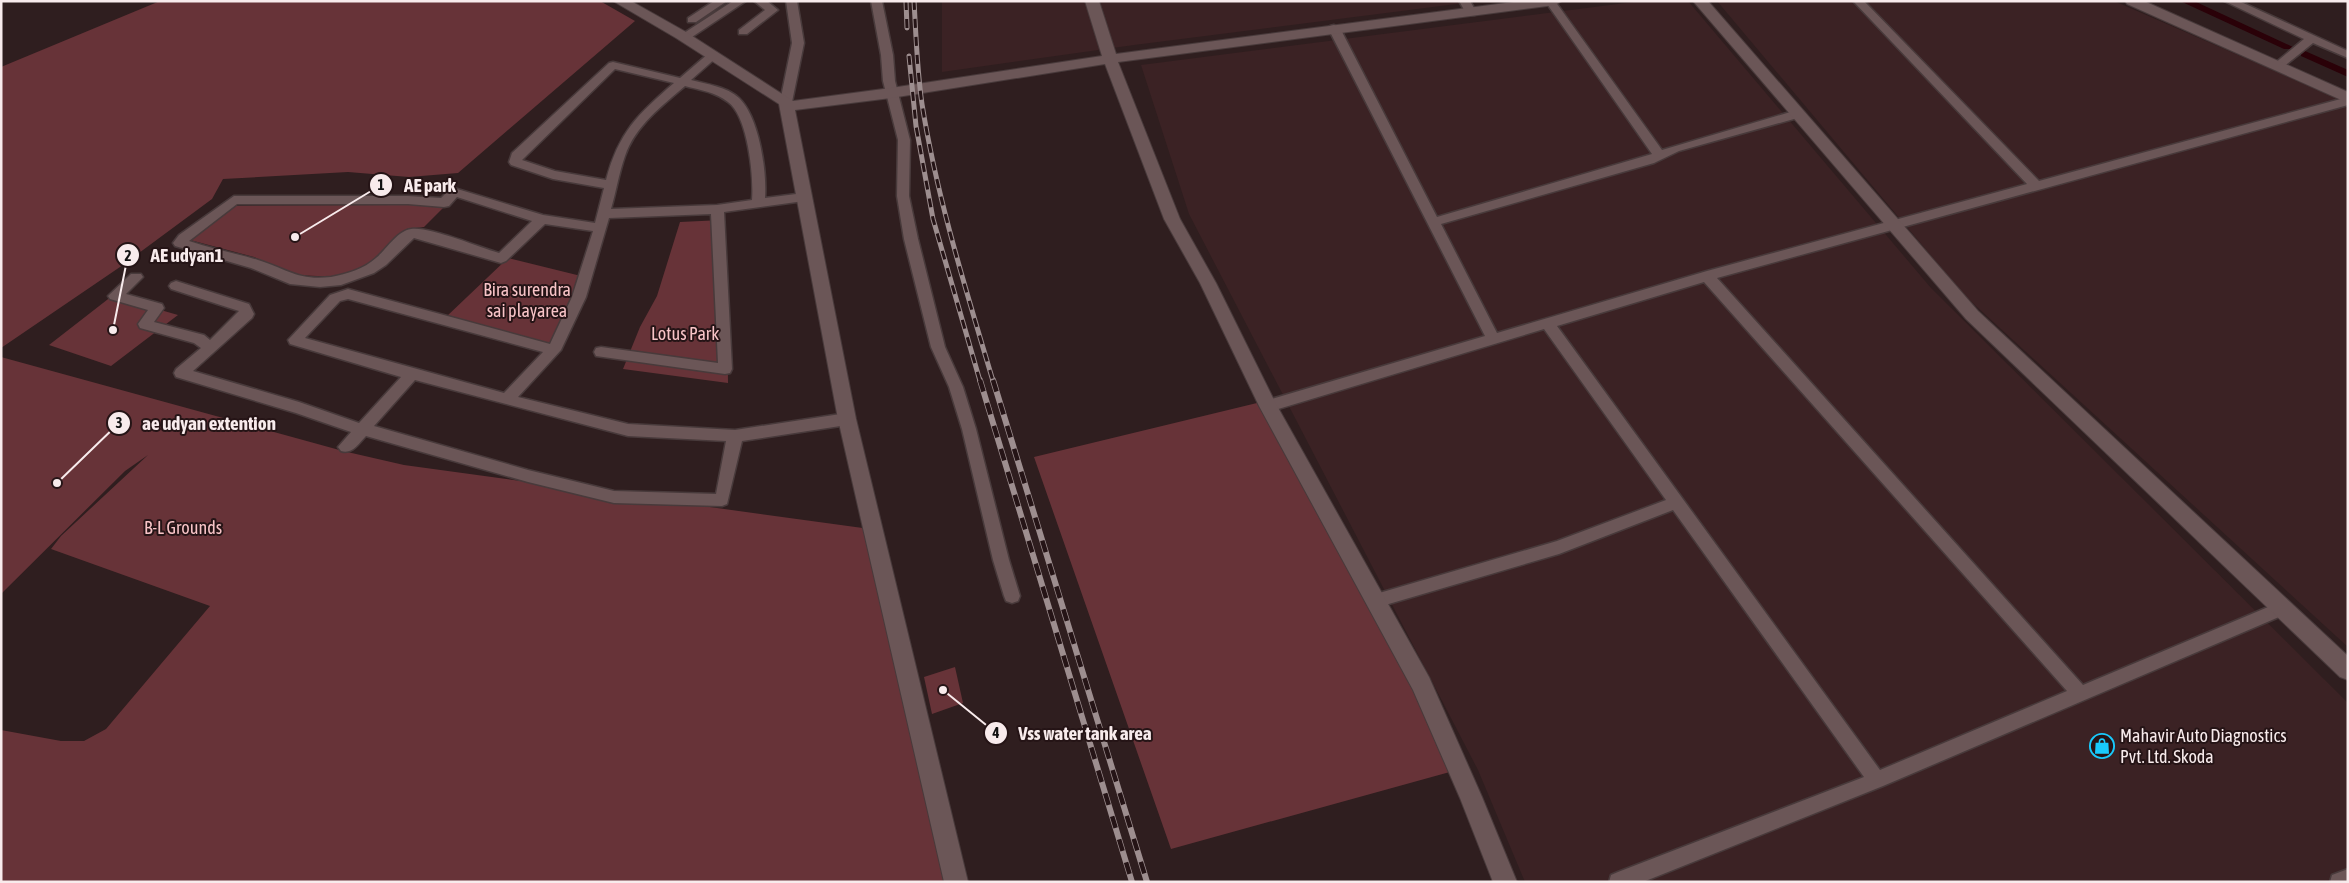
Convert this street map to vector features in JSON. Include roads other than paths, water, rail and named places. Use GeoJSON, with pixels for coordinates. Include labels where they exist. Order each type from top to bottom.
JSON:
{"type":"FeatureCollection","features":[{"type":"Feature","properties":{"kind":"street"},"geometry":{"type":"LineString","coordinates":[[620,1],[685,37],[787,104],[891,93],[1110,58],[1334,28],[1468,7],[1555,1]]}},
{"type":"Feature","properties":{"kind":"street"},"geometry":{"type":"LineString","coordinates":[[692,20],[722,1]]}},
{"type":"Feature","properties":{"kind":"street"},"geometry":{"type":"LineString","coordinates":[[685,37],[741,1]]}},
{"type":"Feature","properties":{"kind":"street"},"geometry":{"type":"LineString","coordinates":[[760,1],[772,10]]}},
{"type":"Feature","properties":{"kind":"street"},"geometry":{"type":"LineString","coordinates":[[876,1],[887,55],[891,93],[904,140],[905,172],[903,196],[911,239],[938,347],[956,387],[969,429],[1001,560],[1012,596]]}},
{"type":"Feature","properties":{"kind":"street"},"geometry":{"type":"LineString","coordinates":[[1092,1],[1110,58],[1172,219],[1208,284],[1268,406],[1421,684],[1471,798],[1505,882]]}},
{"type":"Feature","properties":{"kind":"street"},"geometry":{"type":"LineString","coordinates":[[1700,1],[1972,315],[2280,609],[2348,670]]}},
{"type":"Feature","properties":{"kind":"street"},"geometry":{"type":"LineString","coordinates":[[1858,1],[2035,185]]}},
{"type":"Feature","properties":{"kind":"street"},"geometry":{"type":"LineString","coordinates":[[2132,1],[2348,99]]}},
{"type":"Feature","properties":{"kind":"street"},"geometry":{"type":"LineString","coordinates":[[2229,1],[2348,55]]}},
{"type":"Feature","properties":{"kind":"street"},"geometry":{"type":"LineString","coordinates":[[1550,2],[1659,155]]}},
{"type":"Feature","properties":{"kind":"street"},"geometry":{"type":"LineString","coordinates":[[743,32],[772,10],[791,4],[798,44],[787,104],[804,197],[847,419],[956,882]]}},
{"type":"Feature","properties":{"kind":"street"},"geometry":{"type":"LineString","coordinates":[[1334,28],[1494,340]]}},
{"type":"Feature","properties":{"kind":"street"},"geometry":{"type":"LineString","coordinates":[[2278,66],[2311,38]]}},
{"type":"Feature","properties":{"kind":"street"},"geometry":{"type":"LineString","coordinates":[[507,400],[554,350],[579,297],[602,221],[619,155],[630,134],[644,116],[713,55]]}},
{"type":"Feature","properties":{"kind":"street"},"geometry":{"type":"LineString","coordinates":[[610,185],[553,175],[515,162],[516,156],[614,65],[716,90],[734,100],[746,116],[760,181],[758,204]]}},
{"type":"Feature","properties":{"kind":"street"},"geometry":{"type":"LineString","coordinates":[[1268,406],[1707,276],[1894,226],[2348,99]]}},
{"type":"Feature","properties":{"kind":"street"},"geometry":{"type":"LineString","coordinates":[[1434,222],[1659,155],[1675,148],[1737,132],[1766,121],[1797,114]]}},
{"type":"Feature","properties":{"kind":"street"},"geometry":{"type":"LineString","coordinates":[[542,219],[501,258],[426,235],[412,233],[401,240],[383,262],[368,271],[338,281],[291,279],[253,263],[216,256],[180,243],[234,200],[408,200],[444,203],[454,192],[542,219],[602,221],[717,209],[804,197]]}},
{"type":"Feature","properties":{"kind":"street"},"geometry":{"type":"LineString","coordinates":[[602,352],[725,369],[717,209]]}},
{"type":"Feature","properties":{"kind":"street"},"geometry":{"type":"LineString","coordinates":[[1707,276],[2080,694]]}},
{"type":"Feature","properties":{"kind":"street"},"geometry":{"type":"LineString","coordinates":[[136,277],[115,296],[157,308],[145,324],[199,339],[210,348]]}},
{"type":"Feature","properties":{"kind":"street"},"geometry":{"type":"LineString","coordinates":[[176,286],[244,308],[247,311],[247,314],[181,374],[299,408],[362,430],[528,476],[614,497],[722,500],[735,436]]}},
{"type":"Feature","properties":{"kind":"street"},"geometry":{"type":"LineString","coordinates":[[554,350],[348,294],[335,298],[295,340],[334,353],[507,400],[628,430],[735,436],[847,419]]}},
{"type":"Feature","properties":{"kind":"street"},"geometry":{"type":"LineString","coordinates":[[1548,324],[1877,780]]}},
{"type":"Feature","properties":{"kind":"street"},"geometry":{"type":"LineString","coordinates":[[346,447],[412,374]]}},
{"type":"Feature","properties":{"kind":"street"},"geometry":{"type":"LineString","coordinates":[[1375,600],[1559,546],[1677,502]]}},
{"type":"Feature","properties":{"kind":"street"},"geometry":{"type":"LineString","coordinates":[[1618,882],[1877,780],[2280,609]]}},
{"type":"Feature","properties":{"kind":"street"},"geometry":{"type":"LineString","coordinates":[[2339,882],[2348,878]]}},
{"type":"Feature","properties":{"kind":"waterway"},"geometry":{"type":"LineString","coordinates":[[2185,1],[2288,47]]}},
{"type":"Feature","properties":{"kind":"waterway"},"geometry":{"type":"LineString","coordinates":[[2305,54],[2348,74]]}},
{"type":"Feature","properties":{"kind":"railway"},"geometry":{"type":"LineString","coordinates":[[906,1],[907,28]]}},
{"type":"Feature","properties":{"kind":"railway"},"geometry":{"type":"LineString","coordinates":[[914,1],[919,78],[928,139],[953,244],[993,381]]}},
{"type":"Feature","properties":{"kind":"railway"},"geometry":{"type":"LineString","coordinates":[[909,56],[916,126],[933,219],[980,381]]}},
{"type":"Feature","properties":{"kind":"railway"},"geometry":{"type":"LineString","coordinates":[[980,380],[1132,882]]}},
{"type":"Feature","properties":{"kind":"railway"},"geometry":{"type":"LineString","coordinates":[[993,380],[1147,882]]}},
{"type":"Feature","properties":{"kind":"place","name":"AE park"},"geometry":{"type":"Point","coordinates":[295,237]}},
{"type":"Feature","properties":{"kind":"place","name":"AE udyan1"},"geometry":{"type":"Point","coordinates":[113,330]}},
{"type":"Feature","properties":{"kind":"place","name":"ae udyan extention"},"geometry":{"type":"Point","coordinates":[57,483]}},
{"type":"Feature","properties":{"kind":"place","name":"Vss water tank area"},"geometry":{"type":"Point","coordinates":[943,690]}},
{"type":"Feature","properties":{"kind":"place","name":"Mahavir Auto Diagnostics Pvt. Ltd. Skoda"},"geometry":{"type":"Point","coordinates":[2102,746]}},
{"type":"Feature","properties":{"kind":"park label","name":"Bira surendra sai playarea"},"geometry":{"type":"Point","coordinates":[527,300]}},
{"type":"Feature","properties":{"kind":"park label","name":"Lotus Park"},"geometry":{"type":"Point","coordinates":[685,334]}},
{"type":"Feature","properties":{"kind":"park label","name":"B-L Grounds"},"geometry":{"type":"Point","coordinates":[183,528]}}]}
